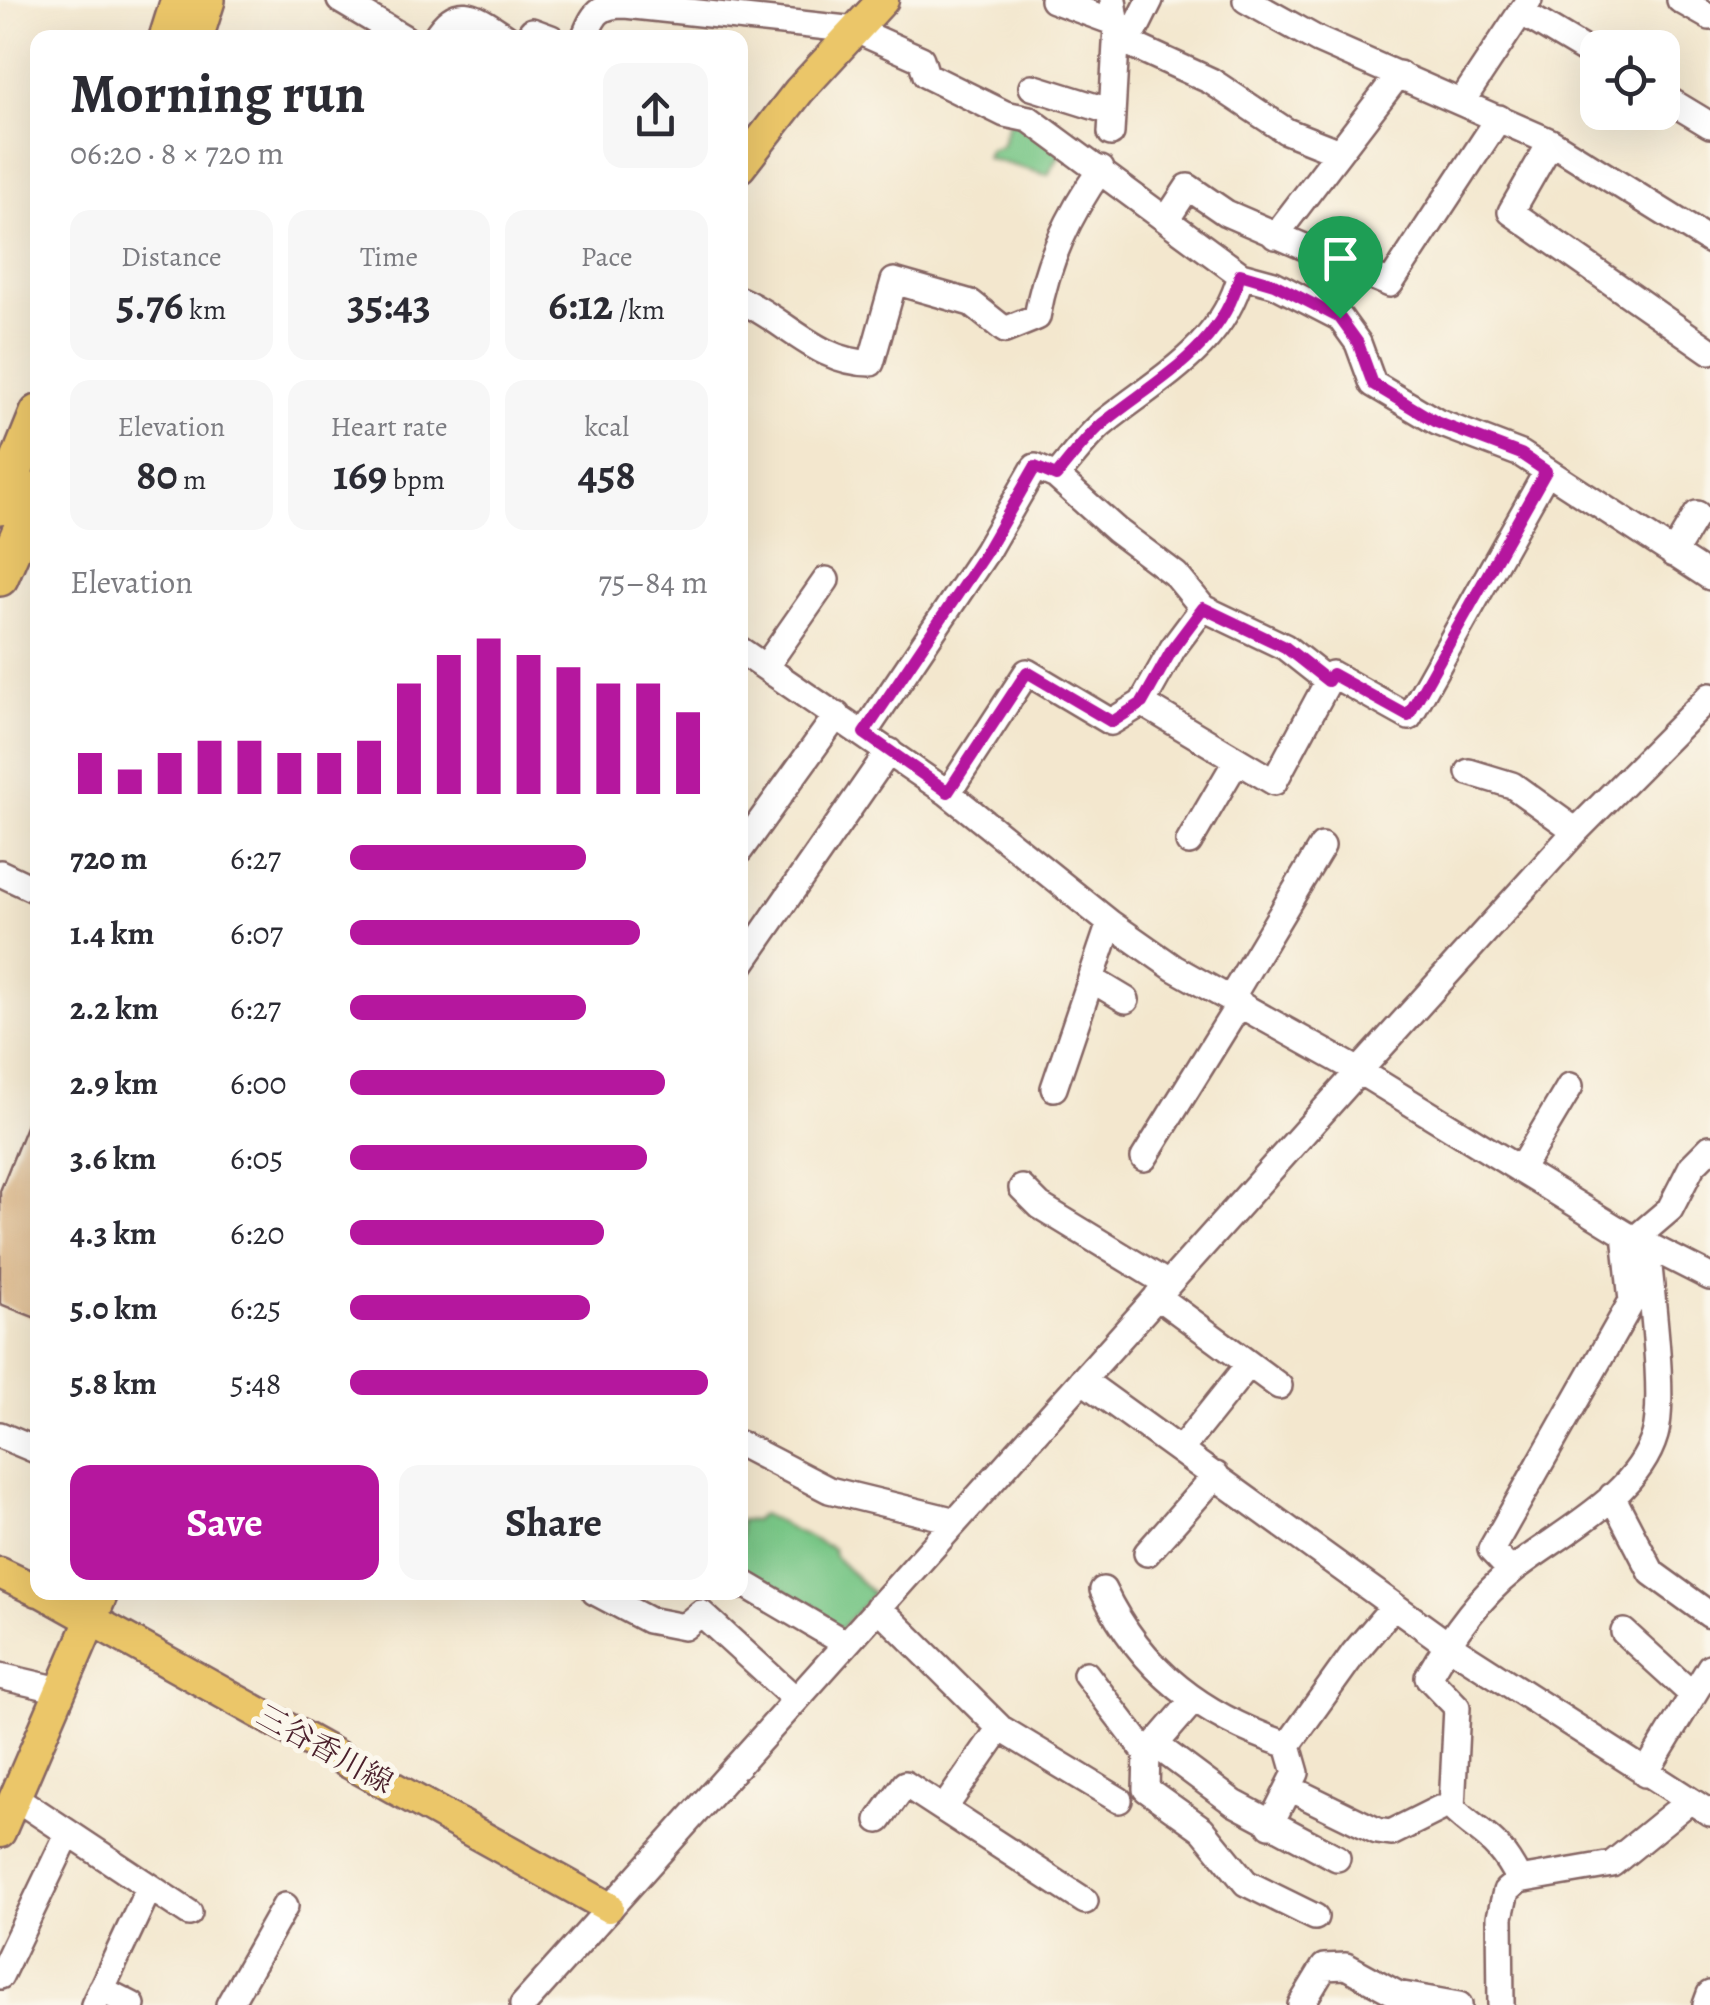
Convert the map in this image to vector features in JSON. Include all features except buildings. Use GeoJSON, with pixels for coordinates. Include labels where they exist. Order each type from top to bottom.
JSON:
{"type":"FeatureCollection","features":[{"type":"Feature","properties":{"kind":"highway"},"geometry":{"type":"LineString","coordinates":[[169,30],[179,0]]}},
{"type":"Feature","properties":{"kind":"highway"},"geometry":{"type":"LineString","coordinates":[[198,30],[207,0]]}},
{"type":"Feature","properties":{"kind":"highway"},"geometry":{"type":"LineString","coordinates":[[0,506],[10,453],[30,424]]}},
{"type":"Feature","properties":{"kind":"highway"},"geometry":{"type":"LineString","coordinates":[[0,578],[30,509]]}},
{"type":"Feature","properties":{"kind":"main road"},"geometry":{"type":"LineString","coordinates":[[748,157],[799,91],[882,0]]}},
{"type":"Feature","properties":{"kind":"main road","name":"三谷香川線"},"geometry":{"type":"LineString","coordinates":[[0,1572],[30,1587]]}},
{"type":"Feature","properties":{"kind":"main road","name":"三谷香川線"},"geometry":{"type":"LineString","coordinates":[[73,1600],[97,1606],[608,1907]]}},
{"type":"Feature","properties":{"kind":"main road"},"geometry":{"type":"LineString","coordinates":[[0,1832],[97,1606]]}},
{"type":"Feature","properties":{"kind":"street"},"geometry":{"type":"LineString","coordinates":[[340,0],[391,30]]}},
{"type":"Feature","properties":{"kind":"street"},"geometry":{"type":"LineString","coordinates":[[1053,0],[1134,30],[1150,0]]}},
{"type":"Feature","properties":{"kind":"street"},"geometry":{"type":"LineString","coordinates":[[1246,0],[1318,40],[1551,142],[1710,240]]}},
{"type":"Feature","properties":{"kind":"street"},"geometry":{"type":"LineString","coordinates":[[1680,0],[1710,17]]}},
{"type":"Feature","properties":{"kind":"street"},"geometry":{"type":"LineString","coordinates":[[588,30],[596,12],[605,5],[742,20],[788,10],[856,30],[921,59],[926,75],[1005,114],[1029,120],[1240,274],[1274,284],[1340,318],[1358,343],[1373,384],[1436,422],[1521,454],[1710,577]]}},
{"type":"Feature","properties":{"kind":"street"},"geometry":{"type":"LineString","coordinates":[[1462,101],[1525,6],[1580,45]]}},
{"type":"Feature","properties":{"kind":"street"},"geometry":{"type":"LineString","coordinates":[[439,30],[446,18],[455,13],[471,14],[496,30]]}},
{"type":"Feature","properties":{"kind":"street"},"geometry":{"type":"LineString","coordinates":[[1032,87],[1111,122],[1116,21]]}},
{"type":"Feature","properties":{"kind":"street"},"geometry":{"type":"LineString","coordinates":[[1116,21],[1286,131],[1339,152]]}},
{"type":"Feature","properties":{"kind":"street"},"geometry":{"type":"LineString","coordinates":[[1275,236],[1399,74]]}},
{"type":"Feature","properties":{"kind":"street"},"geometry":{"type":"LineString","coordinates":[[1680,107],[1710,125]]}},
{"type":"Feature","properties":{"kind":"street"},"geometry":{"type":"LineString","coordinates":[[1167,219],[1188,187],[1226,213],[1390,284],[1499,118]]}},
{"type":"Feature","properties":{"kind":"street"},"geometry":{"type":"LineString","coordinates":[[1551,142],[1511,212],[1710,351]]}},
{"type":"Feature","properties":{"kind":"street"},"geometry":{"type":"LineString","coordinates":[[748,305],[827,355],[851,363],[871,363],[894,281],[971,302],[1004,330],[1037,318],[1053,253],[1072,212],[1101,169]]}},
{"type":"Feature","properties":{"kind":"street"},"geometry":{"type":"LineString","coordinates":[[1056,476],[1101,425],[1194,355],[1236,293],[1240,274]]}},
{"type":"Feature","properties":{"kind":"street"},"geometry":{"type":"LineString","coordinates":[[864,733],[986,552],[1035,467],[1056,476],[1116,530],[1176,575],[1203,608],[1285,647],[1328,681]]}},
{"type":"Feature","properties":{"kind":"street"},"geometry":{"type":"LineString","coordinates":[[1142,703],[1274,782],[1332,674],[1408,716],[1546,471]]}},
{"type":"Feature","properties":{"kind":"street"},"geometry":{"type":"LineString","coordinates":[[1673,554],[1697,514]]}},
{"type":"Feature","properties":{"kind":"street"},"geometry":{"type":"LineString","coordinates":[[766,666],[826,580]]}},
{"type":"Feature","properties":{"kind":"street"},"geometry":{"type":"LineString","coordinates":[[948,792],[1027,672],[1112,722],[1142,703],[1173,648],[1203,608]]}},
{"type":"Feature","properties":{"kind":"street"},"geometry":{"type":"LineString","coordinates":[[748,655],[948,792],[1110,923],[1174,968],[1359,1070],[1520,1170],[1710,1277]]}},
{"type":"Feature","properties":{"kind":"street"},"geometry":{"type":"LineString","coordinates":[[523,2005],[1359,1070],[1576,831],[1710,696]]}},
{"type":"Feature","properties":{"kind":"street"},"geometry":{"type":"LineString","coordinates":[[748,836],[837,715]]}},
{"type":"Feature","properties":{"kind":"street"},"geometry":{"type":"LineString","coordinates":[[748,954],[889,751]]}},
{"type":"Feature","properties":{"kind":"street"},"geometry":{"type":"LineString","coordinates":[[1188,842],[1237,760]]}},
{"type":"Feature","properties":{"kind":"street"},"geometry":{"type":"LineString","coordinates":[[1468,772],[1512,786],[1576,831]]}},
{"type":"Feature","properties":{"kind":"street"},"geometry":{"type":"LineString","coordinates":[[1144,1158],[1322,846]]}},
{"type":"Feature","properties":{"kind":"street"},"geometry":{"type":"LineString","coordinates":[[0,873],[30,887]]}},
{"type":"Feature","properties":{"kind":"street"},"geometry":{"type":"LineString","coordinates":[[1054,1088],[1110,923]]}},
{"type":"Feature","properties":{"kind":"street"},"geometry":{"type":"LineString","coordinates":[[1091,979],[1126,1000]]}},
{"type":"Feature","properties":{"kind":"street"},"geometry":{"type":"LineString","coordinates":[[1520,1170],[1570,1086]]}},
{"type":"Feature","properties":{"kind":"street"},"geometry":{"type":"LineString","coordinates":[[1512,1571],[1490,1550],[1632,1301],[1636,1238],[1670,1209],[1706,1158]]}},
{"type":"Feature","properties":{"kind":"street"},"geometry":{"type":"LineString","coordinates":[[1022,1188],[1040,1206],[1162,1290],[1279,1386]]}},
{"type":"Feature","properties":{"kind":"street"},"geometry":{"type":"LineString","coordinates":[[1519,1880],[1504,1852],[1481,1827],[1452,1808],[1457,1708],[1428,1677],[1446,1644],[1512,1571],[1567,1536],[1625,1484],[1655,1435],[1654,1325],[1636,1238]]}},
{"type":"Feature","properties":{"kind":"street"},"geometry":{"type":"LineString","coordinates":[[1182,1449],[1249,1364]]}},
{"type":"Feature","properties":{"kind":"street"},"geometry":{"type":"LineString","coordinates":[[1082,1380],[1446,1644],[1699,1808],[1612,1864],[1519,1880],[1506,1891],[1500,1916],[1501,2005]]}},
{"type":"Feature","properties":{"kind":"street"},"geometry":{"type":"LineString","coordinates":[[0,1435],[30,1448]]}},
{"type":"Feature","properties":{"kind":"street"},"geometry":{"type":"LineString","coordinates":[[748,1449],[829,1490],[956,1521]]}},
{"type":"Feature","properties":{"kind":"street"},"geometry":{"type":"LineString","coordinates":[[1147,1553],[1216,1475]]}},
{"type":"Feature","properties":{"kind":"street"},"geometry":{"type":"LineString","coordinates":[[1612,1496],[1652,1573],[1705,1604]]}},
{"type":"Feature","properties":{"kind":"street"},"geometry":{"type":"LineString","coordinates":[[748,1586],[845,1643]]}},
{"type":"Feature","properties":{"kind":"street"},"geometry":{"type":"LineString","coordinates":[[1103,1590],[1162,1678],[1192,1702],[1239,1729],[1288,1745]]}},
{"type":"Feature","properties":{"kind":"street"},"geometry":{"type":"LineString","coordinates":[[610,1600],[648,1620],[684,1626],[700,1613],[794,1700]]}},
{"type":"Feature","properties":{"kind":"street"},"geometry":{"type":"LineString","coordinates":[[878,1607],[1000,1728],[1119,1800]]}},
{"type":"Feature","properties":{"kind":"street"},"geometry":{"type":"LineString","coordinates":[[1288,1745],[1354,1652],[1393,1607]]}},
{"type":"Feature","properties":{"kind":"street"},"geometry":{"type":"LineString","coordinates":[[1624,1632],[1693,1695]]}},
{"type":"Feature","properties":{"kind":"street"},"geometry":{"type":"LineString","coordinates":[[1645,1774],[1710,1666]]}},
{"type":"Feature","properties":{"kind":"street"},"geometry":{"type":"LineString","coordinates":[[1086,1674],[1151,1750],[1270,1825],[1336,1858]]}},
{"type":"Feature","properties":{"kind":"street"},"geometry":{"type":"LineString","coordinates":[[0,1676],[60,1690]]}},
{"type":"Feature","properties":{"kind":"street"},"geometry":{"type":"LineString","coordinates":[[1192,1702],[1151,1750],[1146,1789],[1202,1829],[1246,1883],[1314,1916]]}},
{"type":"Feature","properties":{"kind":"street"},"geometry":{"type":"LineString","coordinates":[[946,1807],[1000,1728]]}},
{"type":"Feature","properties":{"kind":"street"},"geometry":{"type":"LineString","coordinates":[[1270,1825],[1296,1774],[1288,1745]]}},
{"type":"Feature","properties":{"kind":"street"},"geometry":{"type":"LineString","coordinates":[[879,1820],[906,1784],[1085,1901]]}},
{"type":"Feature","properties":{"kind":"street"},"geometry":{"type":"LineString","coordinates":[[1289,1788],[1373,1841],[1439,1809]]}},
{"type":"Feature","properties":{"kind":"street"},"geometry":{"type":"LineString","coordinates":[[16,1798],[189,1913]]}},
{"type":"Feature","properties":{"kind":"street"},"geometry":{"type":"LineString","coordinates":[[4,1959],[68,1834]]}},
{"type":"Feature","properties":{"kind":"street"},"geometry":{"type":"LineString","coordinates":[[132,2005],[97,1997],[149,1888]]}},
{"type":"Feature","properties":{"kind":"street"},"geometry":{"type":"LineString","coordinates":[[229,2005],[285,1906]]}},
{"type":"Feature","properties":{"kind":"street"},"geometry":{"type":"LineString","coordinates":[[1302,2005],[1324,1967],[1346,1966],[1398,1994],[1459,2005]]}},
{"type":"Feature","properties":{"kind":"street"},"geometry":{"type":"LineString","coordinates":[[1706,2005],[1710,1994]]}},
{"type":"Feature","properties":{"kind":"green space"},"geometry":{"type":"Polygon","coordinates":[[[1010,119],[1064,148],[1048,175],[986,158],[989,150],[1001,146],[1010,119]]]}},
{"type":"Feature","properties":{"kind":"green space"},"geometry":{"type":"Polygon","coordinates":[[[762,1514],[833,1549],[834,1556],[873,1594],[840,1630],[797,1604],[787,1591],[760,1584],[748,1575],[748,1521],[762,1514]]]}},
{"type":"Feature","properties":{"kind":"route"},"geometry":{"type":"LineString","coordinates":[[1240,274],[1274,284],[1340,318],[1358,343],[1373,384],[1436,422],[1521,454],[1546,471],[1408,716],[1332,674],[1328,681],[1285,647],[1203,608],[1173,648],[1142,703],[1112,722],[1027,672],[948,792],[864,733],[986,552],[1035,467],[1056,476],[1101,425],[1194,355],[1236,293],[1240,274]]}}]}
